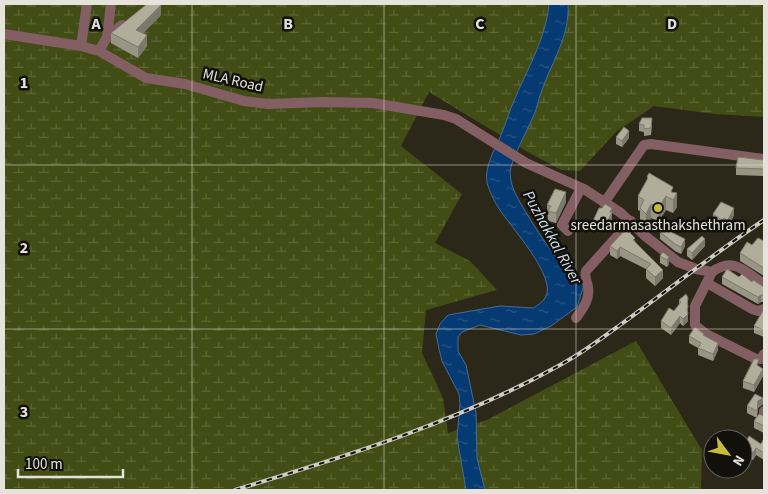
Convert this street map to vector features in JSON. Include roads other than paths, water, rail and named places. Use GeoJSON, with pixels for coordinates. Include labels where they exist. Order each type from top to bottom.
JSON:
{"type":"FeatureCollection","features":[{"type":"Feature","properties":{"kind":"street"},"geometry":{"type":"LineString","coordinates":[[81,46],[87,4]]}},
{"type":"Feature","properties":{"kind":"street"},"geometry":{"type":"LineString","coordinates":[[107,37],[111,4]]}},
{"type":"Feature","properties":{"kind":"street"},"geometry":{"type":"LineString","coordinates":[[99,51],[107,37],[128,20]]}},
{"type":"Feature","properties":{"kind":"street","name":"MLA Road"},"geometry":{"type":"LineString","coordinates":[[4,34],[81,46],[99,51],[146,78],[185,84],[244,101],[268,104],[373,103],[408,108],[456,119],[526,163],[581,188],[630,221],[644,235],[678,262],[696,269],[712,272]]}},
{"type":"Feature","properties":{"kind":"street"},"geometry":{"type":"LineString","coordinates":[[604,203],[644,145],[651,144],[764,159]]}},
{"type":"Feature","properties":{"kind":"street"},"geometry":{"type":"LineString","coordinates":[[568,231],[562,225],[581,188]]}},
{"type":"Feature","properties":{"kind":"street"},"geometry":{"type":"LineString","coordinates":[[576,318],[588,299],[588,286],[584,276],[586,270],[630,221]]}},
{"type":"Feature","properties":{"kind":"street"},"geometry":{"type":"LineString","coordinates":[[762,361],[699,330],[695,325],[695,306],[712,272],[721,265],[736,266],[764,284]]}},
{"type":"Feature","properties":{"kind":"street"},"geometry":{"type":"LineString","coordinates":[[707,283],[752,310],[764,309]]}},
{"type":"Feature","properties":{"kind":"street"},"geometry":{"type":"LineString","coordinates":[[764,411],[764,416]]}},
{"type":"Feature","properties":{"kind":"water"},"geometry":{"type":"Polygon","coordinates":[[[549,4],[568,4],[566,27],[560,48],[546,79],[535,112],[513,160],[510,172],[512,186],[518,199],[544,241],[562,264],[584,285],[577,307],[551,326],[534,334],[521,335],[480,325],[462,332],[458,337],[458,351],[466,365],[476,413],[477,458],[485,490],[466,490],[457,437],[459,394],[442,361],[436,334],[440,324],[448,315],[500,306],[534,308],[545,298],[547,289],[545,278],[539,265],[496,205],[486,177],[491,158],[541,40],[549,4]]]}},
{"type":"Feature","properties":{"kind":"railway"},"geometry":{"type":"LineString","coordinates":[[235,490],[360,451],[442,421],[521,385],[568,361],[591,346],[764,220]]}},
{"type":"Feature","properties":{"kind":"place","name":"sreedarmasasthakshethram"},"geometry":{"type":"Point","coordinates":[658,208]}},
{"type":"Feature","properties":{"kind":"water label","name":"Puzhakkal River"},"geometry":{"type":"Point","coordinates":[553,237]}}]}
